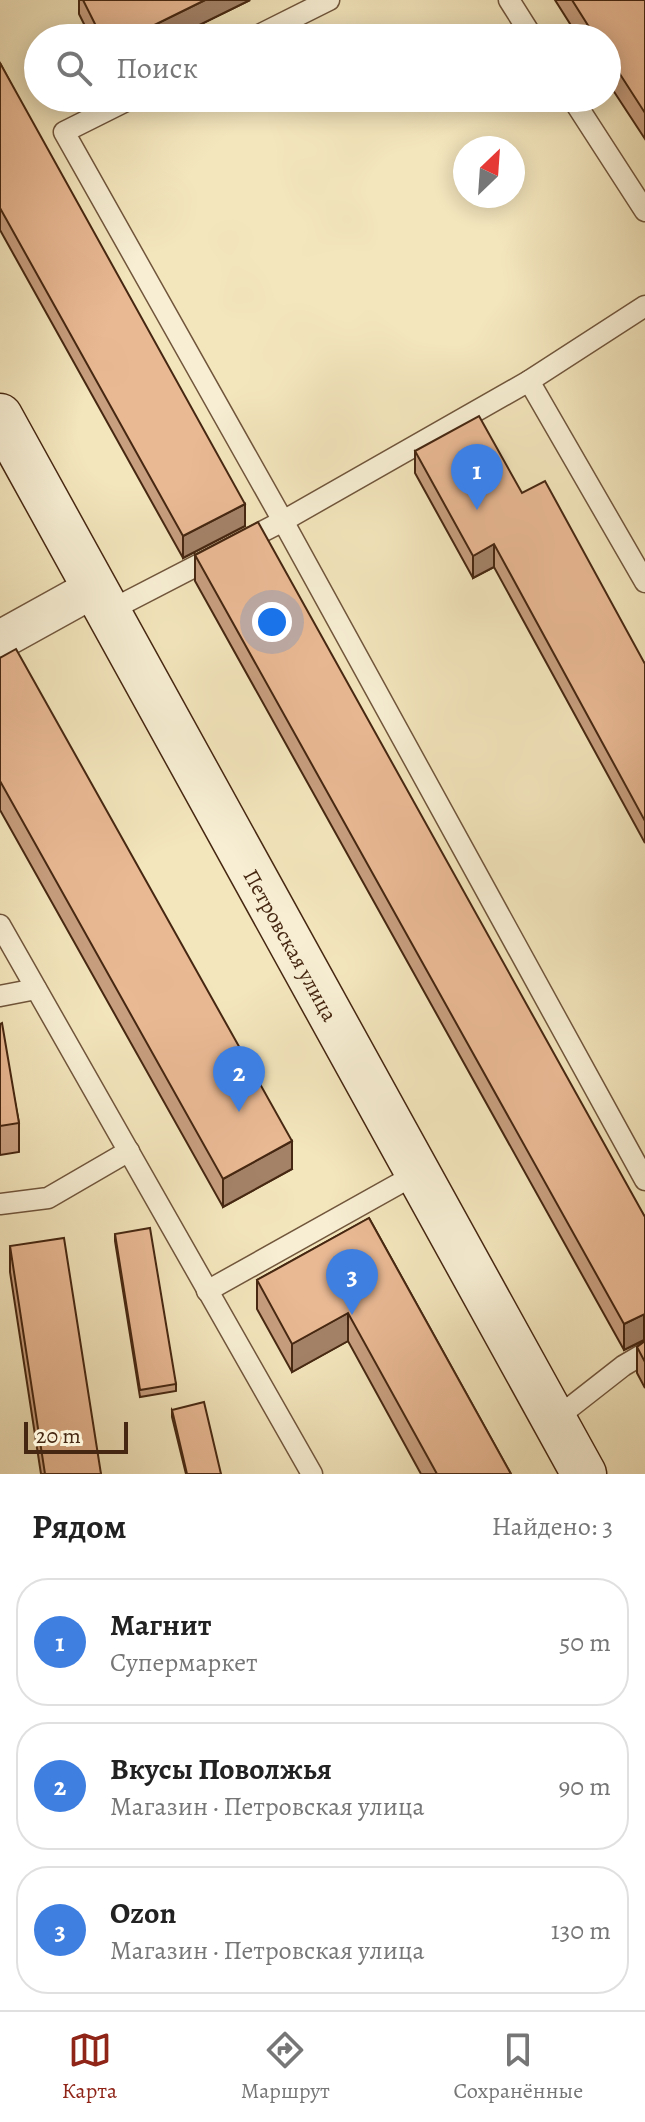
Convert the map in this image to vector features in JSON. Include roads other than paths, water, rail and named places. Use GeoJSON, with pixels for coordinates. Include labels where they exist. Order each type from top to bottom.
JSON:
{"type":"FeatureCollection","features":[{"type":"Feature","properties":{"kind":"main road","name":"Петровская улица"},"geometry":{"type":"LineString","coordinates":[[0,416],[584,1474]]}},
{"type":"Feature","properties":{"kind":"street"},"geometry":{"type":"LineString","coordinates":[[0,640],[100,600]]}},
{"type":"Feature","properties":{"kind":"lane"},"geometry":{"type":"LineString","coordinates":[[281,24],[329,0]]}},
{"type":"Feature","properties":{"kind":"lane"},"geometry":{"type":"LineString","coordinates":[[509,0],[524,24]]}},
{"type":"Feature","properties":{"kind":"lane"},"geometry":{"type":"LineString","coordinates":[[104,112],[64,132],[283,521],[645,1180]]}},
{"type":"Feature","properties":{"kind":"lane"},"geometry":{"type":"LineString","coordinates":[[581,112],[645,211]]}},
{"type":"Feature","properties":{"kind":"lane"},"geometry":{"type":"LineString","coordinates":[[100,600],[283,521],[529,381],[645,306]]}},
{"type":"Feature","properties":{"kind":"lane"},"geometry":{"type":"LineString","coordinates":[[529,381],[645,582]]}},
{"type":"Feature","properties":{"kind":"lane"},"geometry":{"type":"LineString","coordinates":[[0,925],[312,1474]]}},
{"type":"Feature","properties":{"kind":"lane"},"geometry":{"type":"LineString","coordinates":[[0,996],[36,989]]}},
{"type":"Feature","properties":{"kind":"lane"},"geometry":{"type":"LineString","coordinates":[[0,1204],[48,1198],[129,1151]]}},
{"type":"Feature","properties":{"kind":"lane"},"geometry":{"type":"LineString","coordinates":[[207,1291],[418,1173]]}},
{"type":"Feature","properties":{"kind":"lane"},"geometry":{"type":"LineString","coordinates":[[554,1420],[623,1366],[645,1353]]}},
{"type":"Feature","properties":{"kind":"place","name":"Магнит"},"geometry":{"type":"Point","coordinates":[477,510]}},
{"type":"Feature","properties":{"kind":"place","name":"Вкусы Поволжья"},"geometry":{"type":"Point","coordinates":[239,1112]}},
{"type":"Feature","properties":{"kind":"place","name":"Ozon"},"geometry":{"type":"Point","coordinates":[352,1315]}}]}
